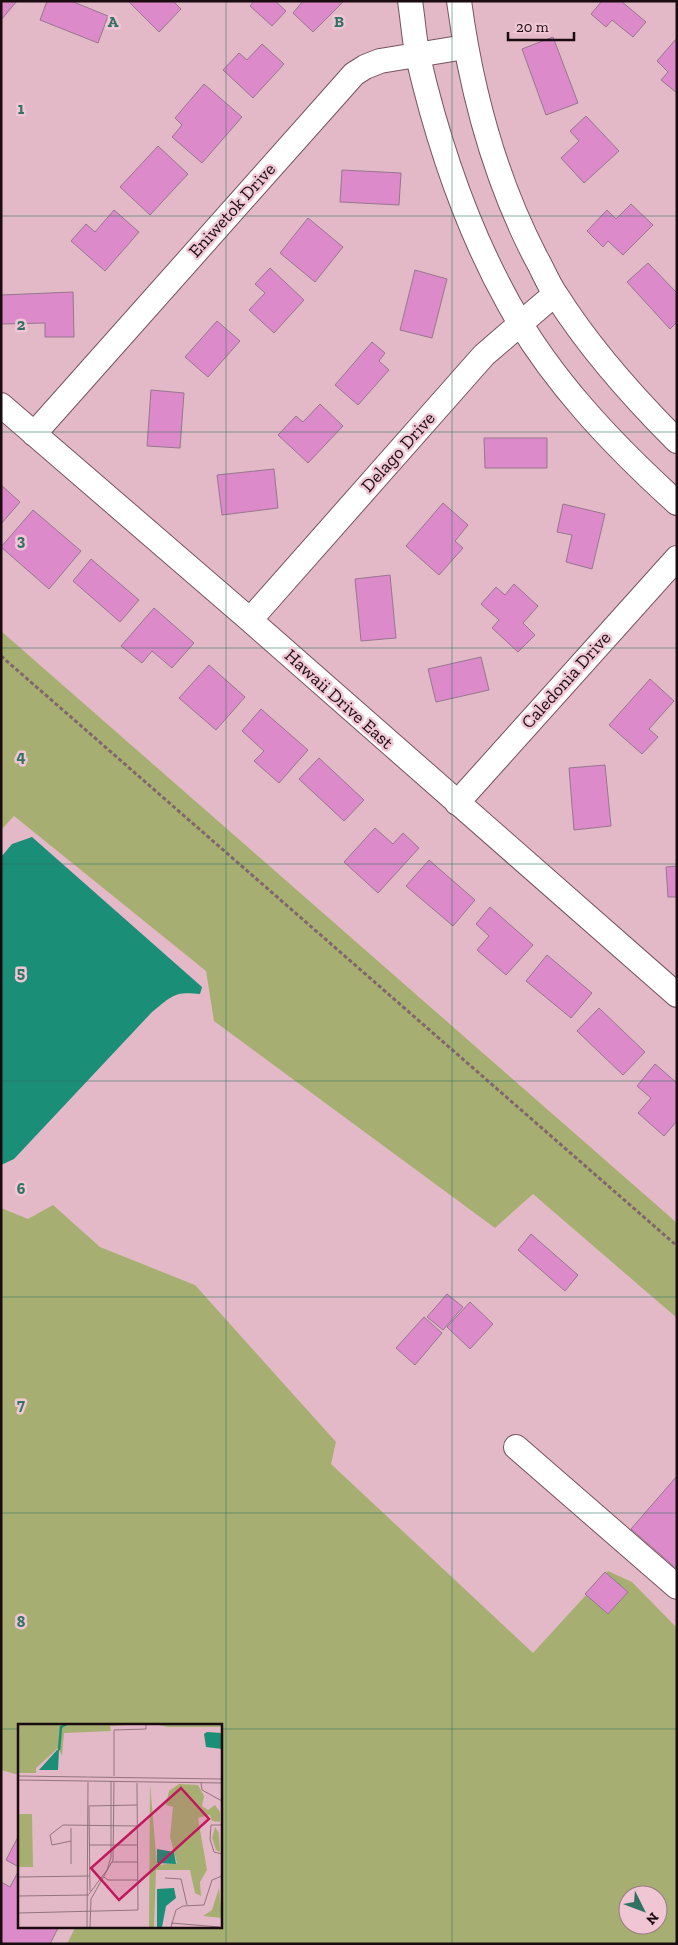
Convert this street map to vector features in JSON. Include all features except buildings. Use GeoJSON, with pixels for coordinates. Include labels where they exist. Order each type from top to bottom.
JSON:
{"type":"FeatureCollection","features":[{"type":"Feature","properties":{"kind":"street"},"geometry":{"type":"LineString","coordinates":[[410,1],[418,56],[445,158],[457,193],[510,305],[545,359],[578,402],[648,476],[677,502]]}},
{"type":"Feature","properties":{"kind":"street"},"geometry":{"type":"LineString","coordinates":[[459,1],[465,46],[497,168],[519,224],[555,294],[598,355],[677,441]]}},
{"type":"Feature","properties":{"kind":"street","name":"Eniwetok Drive"},"geometry":{"type":"LineString","coordinates":[[34,434],[354,74],[364,67],[380,61],[418,56],[465,46]]}},
{"type":"Feature","properties":{"kind":"street","name":"Delago Drive"},"geometry":{"type":"LineString","coordinates":[[250,620],[484,355],[555,294]]}},
{"type":"Feature","properties":{"kind":"street","name":"Hawaii Drive East"},"geometry":{"type":"LineString","coordinates":[[1,405],[250,620],[677,995]]}},
{"type":"Feature","properties":{"kind":"street","name":"Caledonia Drive"},"geometry":{"type":"LineString","coordinates":[[457,803],[677,558]]}},
{"type":"Feature","properties":{"kind":"street"},"geometry":{"type":"LineString","coordinates":[[516,1447],[677,1587]]}},
{"type":"Feature","properties":{"kind":"path"},"geometry":{"type":"LineString","coordinates":[[1,656],[677,1246]]}},
{"type":"Feature","properties":{"kind":"shaded area"},"geometry":{"type":"Polygon","coordinates":[[[1,631],[677,1223],[677,1318],[533,1194],[495,1228],[214,1021],[206,971],[14,816],[1,830],[1,631]]]}},
{"type":"Feature","properties":{"kind":"shaded area"},"geometry":{"type":"Polygon","coordinates":[[[32,837],[202,987],[200,994],[179,994],[164,1002],[152,1012],[14,1159],[1,1165],[1,857],[12,844],[32,837]]]}},
{"type":"Feature","properties":{"kind":"shaded area"},"geometry":{"type":"Polygon","coordinates":[[[53,1205],[100,1247],[195,1285],[336,1442],[331,1464],[533,1653],[608,1571],[632,1582],[677,1628],[677,1944],[67,1944],[75,1928],[221,1928],[221,1724],[18,1724],[18,1775],[1,1770],[1,1208],[28,1219],[53,1205]]]}}]}
